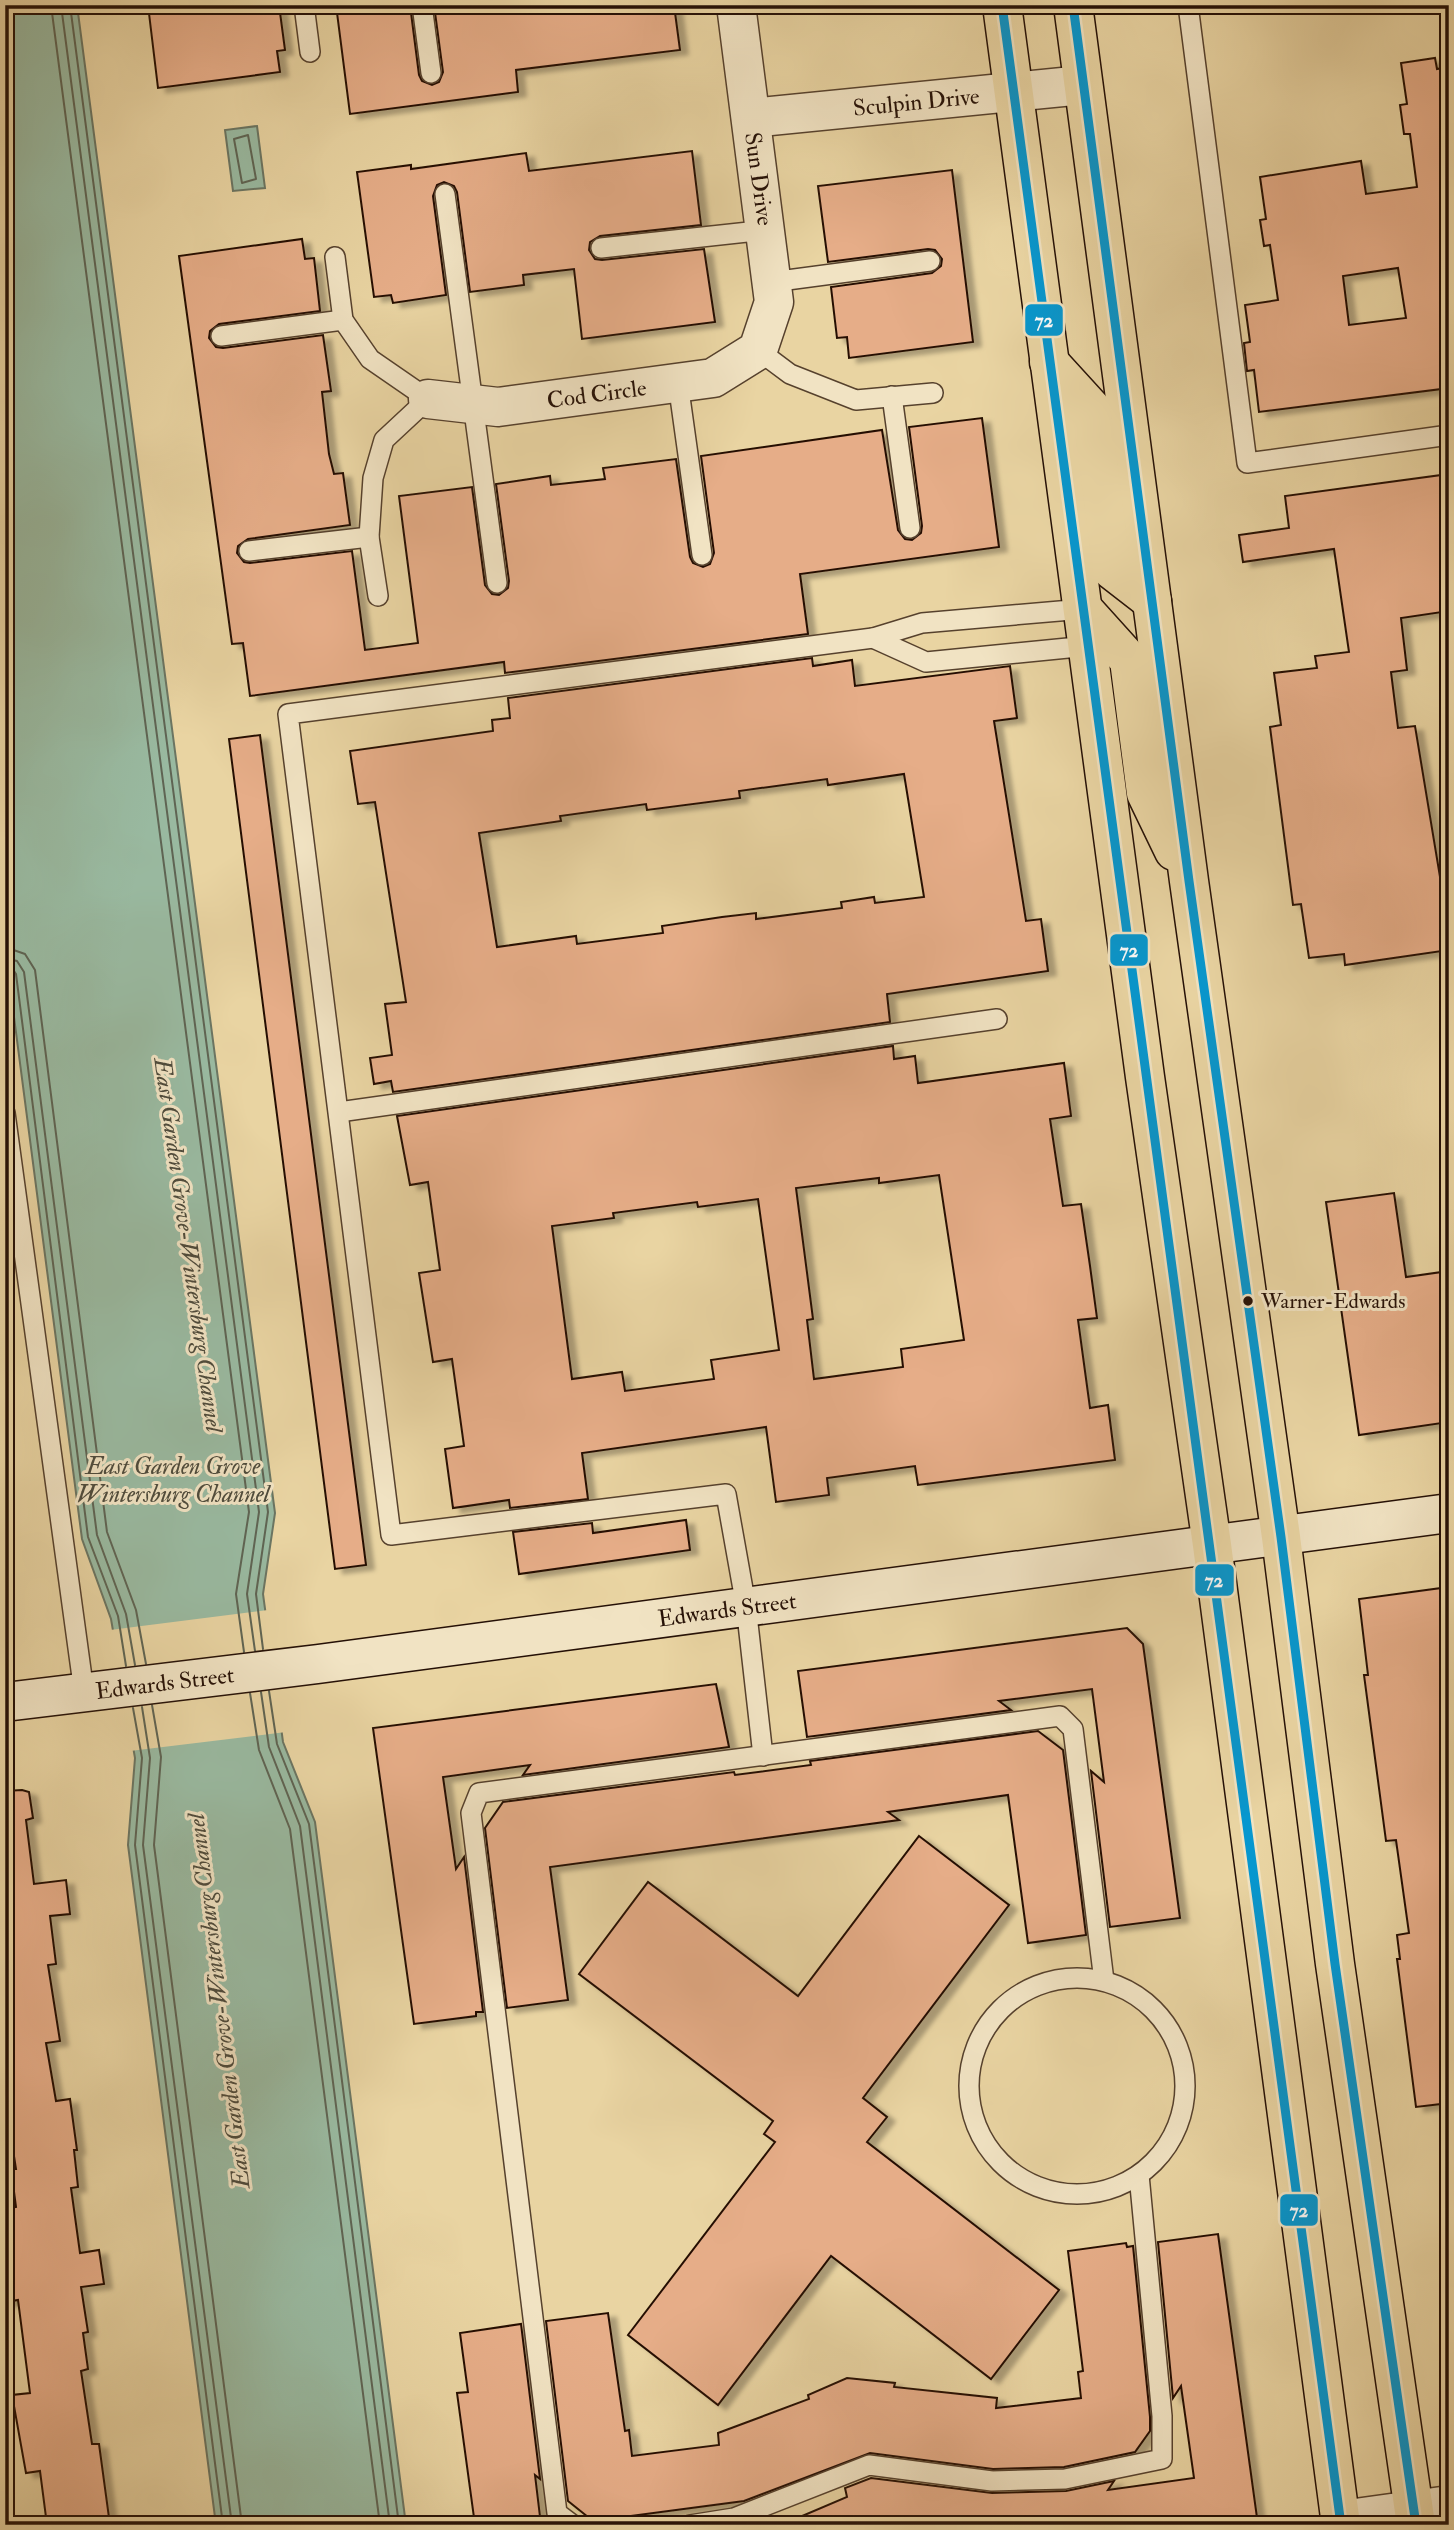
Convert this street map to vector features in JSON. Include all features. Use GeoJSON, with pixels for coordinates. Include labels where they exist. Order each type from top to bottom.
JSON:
{"type":"FeatureCollection","features":[{"type":"Feature","properties":{"kind":"main road","name":"Sun Drive"},"geometry":{"type":"LineString","coordinates":[[736,5],[774,302],[758,350]]}},
{"type":"Feature","properties":{"kind":"main road"},"geometry":{"type":"LineString","coordinates":[[1002,5],[1145,1077],[1212,1545],[1341,2522],[1426,2513],[1335,1964],[1281,1537],[1189,881],[1073,5]]}},
{"type":"Feature","properties":{"kind":"main road","name":"Sculpin Drive"},"geometry":{"type":"LineString","coordinates":[[751,118],[1083,85]]}},
{"type":"Feature","properties":{"kind":"main road","name":"Cod Circle"},"geometry":{"type":"LineString","coordinates":[[428,399],[498,407],[713,378],[758,350]]}},
{"type":"Feature","properties":{"kind":"main road"},"geometry":{"type":"LineString","coordinates":[[1049,362],[1091,408],[1112,570],[1152,601]]}},
{"type":"Feature","properties":{"kind":"main road"},"geometry":{"type":"LineString","coordinates":[[1085,627],[1129,660],[1146,793],[1189,881]]}},
{"type":"Feature","properties":{"kind":"main road","name":"Edwards Street"},"geometry":{"type":"LineString","coordinates":[[5,1702],[318,1664],[1449,1513]]}},
{"type":"Feature","properties":{"kind":"lane"},"geometry":{"type":"LineString","coordinates":[[304,5],[310,52]]}},
{"type":"Feature","properties":{"kind":"lane"},"geometry":{"type":"LineString","coordinates":[[422,5],[431,73]]}},
{"type":"Feature","properties":{"kind":"lane"},"geometry":{"type":"LineString","coordinates":[[1188,5],[1247,463],[1449,435]]}},
{"type":"Feature","properties":{"kind":"lane"},"geometry":{"type":"LineString","coordinates":[[445,194],[497,583]]}},
{"type":"Feature","properties":{"kind":"lane"},"geometry":{"type":"LineString","coordinates":[[601,248],[766,230]]}},
{"type":"Feature","properties":{"kind":"lane"},"geometry":{"type":"LineString","coordinates":[[335,257],[343,320],[370,359],[428,399],[384,440],[373,478],[369,537],[378,596]]}},
{"type":"Feature","properties":{"kind":"lane"},"geometry":{"type":"LineString","coordinates":[[772,282],[930,261]]}},
{"type":"Feature","properties":{"kind":"lane"},"geometry":{"type":"LineString","coordinates":[[221,336],[343,320]]}},
{"type":"Feature","properties":{"kind":"lane"},"geometry":{"type":"LineString","coordinates":[[758,350],[790,374],[856,400],[933,393]]}},
{"type":"Feature","properties":{"kind":"lane"},"geometry":{"type":"LineString","coordinates":[[678,383],[702,555]]}},
{"type":"Feature","properties":{"kind":"lane"},"geometry":{"type":"LineString","coordinates":[[892,396],[910,528]]}},
{"type":"Feature","properties":{"kind":"lane"},"geometry":{"type":"LineString","coordinates":[[249,551],[369,537]]}},
{"type":"Feature","properties":{"kind":"lane"},"geometry":{"type":"LineString","coordinates":[[763,1756],[746,1606],[726,1494],[391,1535],[288,714],[873,638],[922,623],[1085,627]]}},
{"type":"Feature","properties":{"kind":"lane"},"geometry":{"type":"LineString","coordinates":[[873,638],[926,662],[1085,627]]}},
{"type":"Feature","properties":{"kind":"lane"},"geometry":{"type":"LineString","coordinates":[[339,1112],[997,1019]]}},
{"type":"Feature","properties":{"kind":"lane"},"geometry":{"type":"LineString","coordinates":[[5,1113],[93,1691]]}},
{"type":"Feature","properties":{"kind":"lane"},"geometry":{"type":"LineString","coordinates":[[573,2525],[557,2513],[471,1814],[479,1793],[1059,1716],[1073,1729],[1104,1980]]}},
{"type":"Feature","properties":{"kind":"lane"},"geometry":{"type":"LineString","coordinates":[[1068,1978],[1104,1980],[1120,1985],[1162,2019],[1175,2042],[1184,2074],[1184,2102],[1175,2130],[1160,2155],[1139,2175],[1107,2190],[1070,2194],[1036,2186],[1005,2167],[982,2139],[970,2105],[969,2069],[981,2035],[1002,2006],[1033,1986],[1044,1983],[1068,1978]]}},
{"type":"Feature","properties":{"kind":"lane"},"geometry":{"type":"LineString","coordinates":[[690,2525],[734,2518],[869,2465],[992,2481],[1065,2479],[1162,2459],[1162,2416],[1139,2175]]}},
{"type":"Feature","properties":{"kind":"water","name":"East Garden Grove Wintersburg Channel"},"geometry":{"type":"Polygon","coordinates":[[[5,5],[77,5],[275,1513],[263,1594],[283,1742],[315,1822],[406,2525],[216,2525],[128,1845],[135,1758],[111,1619],[82,1539],[5,948],[5,5]]]}},
{"type":"Feature","properties":{"kind":"water"},"geometry":{"type":"Polygon","coordinates":[[[257,126],[265,188],[233,191],[225,130],[257,126]]]}},
{"type":"Feature","properties":{"kind":"pier"},"geometry":{"type":"Polygon","coordinates":[[[268,1610],[286,1732],[130,1751],[110,1630],[268,1610]]]}},
{"type":"Feature","properties":{"kind":"building"},"geometry":{"type":"Polygon","coordinates":[[[148,5],[178,5],[179,13],[233,5],[279,5],[285,50],[277,51],[280,72],[158,88],[148,5]]]}},
{"type":"Feature","properties":{"kind":"building"},"geometry":{"type":"Polygon","coordinates":[[[336,5],[410,5],[419,75],[422,81],[432,85],[439,82],[443,72],[434,5],[507,5],[508,13],[572,5],[674,5],[680,50],[516,70],[518,92],[350,114],[336,5]]]}},
{"type":"Feature","properties":{"kind":"building"},"geometry":{"type":"Polygon","coordinates":[[[1435,58],[1437,69],[1449,67],[1449,388],[1259,412],[1254,370],[1247,371],[1244,343],[1250,342],[1245,305],[1278,300],[1270,245],[1264,246],[1260,220],[1266,219],[1260,177],[1361,161],[1366,194],[1417,187],[1410,134],[1404,134],[1400,105],[1407,104],[1401,63],[1435,58]],[[1398,268],[1343,276],[1349,325],[1406,318],[1398,268]]]}},
{"type":"Feature","properties":{"kind":"building"},"geometry":{"type":"Polygon","coordinates":[[[692,151],[701,225],[600,236],[590,242],[589,250],[595,259],[602,260],[704,249],[715,322],[582,339],[574,269],[523,275],[524,285],[470,292],[457,192],[454,186],[444,182],[437,185],[433,196],[446,295],[393,303],[391,295],[374,297],[357,172],[411,165],[411,169],[526,153],[529,171],[692,151]]]}},
{"type":"Feature","properties":{"kind":"building"},"geometry":{"type":"Polygon","coordinates":[[[952,170],[973,342],[849,358],[847,337],[837,338],[831,287],[932,273],[941,266],[942,259],[935,250],[928,249],[828,262],[818,186],[952,170]]]}},
{"type":"Feature","properties":{"kind":"building"},"geometry":{"type":"Polygon","coordinates":[[[302,239],[305,259],[314,258],[320,311],[219,324],[210,331],[209,338],[216,347],[223,348],[323,335],[331,391],[322,392],[329,454],[334,474],[343,473],[350,525],[248,539],[238,546],[237,553],[244,562],[250,563],[352,551],[365,650],[418,643],[399,496],[472,487],[485,585],[492,594],[499,595],[508,588],[509,581],[496,484],[550,476],[551,485],[605,479],[603,468],[676,459],[690,557],[693,563],[703,567],[710,564],[714,553],[701,456],[882,430],[898,530],[905,539],[912,540],[921,533],[922,526],[909,427],[982,418],[999,547],[800,574],[808,634],[505,673],[504,662],[250,696],[243,643],[232,644],[179,256],[302,239]]]}},
{"type":"Feature","properties":{"kind":"building"},"geometry":{"type":"Polygon","coordinates":[[[1449,474],[1449,611],[1401,618],[1407,670],[1391,672],[1398,728],[1415,726],[1441,883],[1449,882],[1449,950],[1345,965],[1344,954],[1309,958],[1301,904],[1293,905],[1270,727],[1281,725],[1274,673],[1317,668],[1315,656],[1349,652],[1334,549],[1243,562],[1239,535],[1289,528],[1285,496],[1449,474]]]}},
{"type":"Feature","properties":{"kind":"building"},"geometry":{"type":"Polygon","coordinates":[[[812,658],[813,666],[852,660],[855,686],[1010,666],[1017,718],[994,721],[1026,921],[1041,919],[1048,971],[887,994],[890,1022],[393,1092],[391,1081],[374,1084],[370,1058],[392,1055],[385,1004],[406,1002],[375,802],[358,804],[350,751],[493,731],[492,720],[510,718],[508,698],[812,658]],[[904,774],[828,785],[827,779],[739,791],[740,798],[647,810],[646,804],[560,816],[561,821],[479,833],[497,947],[576,936],[577,944],[663,933],[662,926],[722,917],[756,913],[756,919],[842,908],[841,902],[874,897],[875,903],[924,897],[904,774]]]}},
{"type":"Feature","properties":{"kind":"building"},"geometry":{"type":"Polygon","coordinates":[[[260,735],[366,1565],[335,1569],[229,739],[260,735]]]}},
{"type":"Feature","properties":{"kind":"building"},"geometry":{"type":"Polygon","coordinates":[[[893,1046],[894,1059],[915,1056],[918,1083],[1064,1063],[1071,1116],[1050,1119],[1063,1206],[1081,1204],[1090,1266],[1097,1318],[1078,1320],[1090,1408],[1108,1405],[1115,1460],[918,1485],[915,1466],[827,1478],[829,1495],[776,1502],[766,1427],[582,1453],[588,1499],[510,1508],[509,1500],[453,1508],[445,1449],[464,1446],[452,1359],[433,1362],[419,1273],[440,1270],[428,1182],[410,1185],[397,1116],[893,1046]],[[939,1175],[879,1183],[879,1178],[796,1188],[813,1319],[807,1320],[814,1379],[903,1367],[901,1349],[964,1340],[939,1175]],[[758,1199],[698,1207],[697,1202],[613,1213],[614,1218],[552,1226],[572,1379],[622,1372],[625,1391],[714,1379],[711,1360],[779,1350],[758,1199]]]}},
{"type":"Feature","properties":{"kind":"building"},"geometry":{"type":"Polygon","coordinates":[[[1394,1193],[1406,1277],[1449,1271],[1449,1422],[1359,1435],[1326,1202],[1394,1193]]]}},
{"type":"Feature","properties":{"kind":"building"},"geometry":{"type":"Polygon","coordinates":[[[686,1520],[690,1550],[519,1574],[513,1532],[592,1523],[593,1533],[686,1520]]]}},
{"type":"Feature","properties":{"kind":"building"},"geometry":{"type":"Polygon","coordinates":[[[1449,1587],[1449,2103],[1416,2107],[1397,1959],[1400,1959],[1397,1935],[1409,1933],[1396,1840],[1386,1841],[1364,1675],[1368,1675],[1359,1599],[1449,1587]]]}},
{"type":"Feature","properties":{"kind":"building"},"geometry":{"type":"Polygon","coordinates":[[[1127,1628],[1143,1644],[1180,1918],[1110,1927],[1091,1771],[1104,1782],[1092,1689],[999,1701],[1011,1710],[807,1737],[798,1671],[1127,1628]]]}},
{"type":"Feature","properties":{"kind":"building"},"geometry":{"type":"Polygon","coordinates":[[[716,1684],[729,1747],[523,1775],[530,1765],[443,1777],[456,1869],[464,1857],[483,2012],[476,2012],[476,2016],[414,2024],[373,1728],[716,1684]]]}},
{"type":"Feature","properties":{"kind":"building"},"geometry":{"type":"Polygon","coordinates":[[[1038,1731],[1063,1750],[1086,1935],[1028,1943],[1008,1795],[888,1812],[899,1820],[550,1867],[568,2000],[507,2008],[485,1828],[503,1802],[734,1772],[735,1775],[811,1765],[810,1761],[1038,1731]]]}},
{"type":"Feature","properties":{"kind":"building"},"geometry":{"type":"Polygon","coordinates":[[[5,1791],[29,1792],[33,1818],[26,1820],[34,1884],[66,1880],[70,1914],[50,1916],[56,1964],[48,1965],[60,2041],[46,2043],[56,2101],[70,2099],[77,2150],[74,2150],[78,2187],[71,2188],[80,2253],[99,2250],[104,2284],[81,2287],[88,2332],[83,2333],[88,2369],[81,2371],[92,2444],[99,2444],[110,2525],[47,2525],[40,2471],[26,2473],[12,2395],[30,2393],[18,2300],[5,2302],[5,2266],[11,2266],[5,2209],[16,2207],[11,2169],[16,2169],[5,2098],[5,1791]]]}},
{"type":"Feature","properties":{"kind":"building"},"geometry":{"type":"Polygon","coordinates":[[[919,1836],[1009,1905],[863,2098],[887,2117],[867,2142],[1059,2290],[991,2379],[831,2256],[718,2405],[628,2335],[775,2142],[764,2134],[773,2121],[579,1974],[648,1882],[798,1996],[919,1836]]]}},
{"type":"Feature","properties":{"kind":"building"},"geometry":{"type":"Polygon","coordinates":[[[1218,2234],[1258,2525],[781,2525],[847,2497],[845,2488],[871,2478],[992,2493],[1066,2491],[1114,2481],[1108,2490],[1194,2478],[1181,2386],[1173,2398],[1158,2242],[1218,2234]]]}},
{"type":"Feature","properties":{"kind":"building"},"geometry":{"type":"Polygon","coordinates":[[[1126,2243],[1127,2247],[1133,2246],[1150,2417],[1150,2431],[1135,2452],[1064,2467],[993,2469],[870,2453],[744,2501],[593,2521],[568,2501],[546,2321],[608,2313],[625,2431],[629,2430],[632,2456],[719,2445],[718,2433],[809,2399],[808,2395],[847,2378],[895,2383],[894,2387],[997,2398],[996,2408],[1081,2398],[1078,2372],[1083,2371],[1068,2251],[1126,2243]]]}},
{"type":"Feature","properties":{"kind":"building"},"geometry":{"type":"Polygon","coordinates":[[[521,2324],[540,2479],[535,2475],[541,2525],[475,2525],[457,2393],[468,2392],[460,2333],[521,2324]]]}},
{"type":"Feature","properties":{"kind":"transit line","name":"72"},"geometry":{"type":"LineString","coordinates":[[1002,5],[1341,2525]]}},
{"type":"Feature","properties":{"kind":"transit line","name":"72"},"geometry":{"type":"LineString","coordinates":[[1073,5],[1189,881],[1281,1537],[1335,1964],[1416,2525]]}},
{"type":"Feature","properties":{"kind":"place","name":"Warner-Edwards"},"geometry":{"type":"Point","coordinates":[1248,1301]}},
{"type":"Feature","properties":{"kind":"water label","name":"East Garden Grove-Wintersburg Channel"},"geometry":{"type":"Point","coordinates":[188,1245]}},
{"type":"Feature","properties":{"kind":"water label","name":"East Garden Grove-Wintersburg Channel"},"geometry":{"type":"Point","coordinates":[219,2001]}}]}
